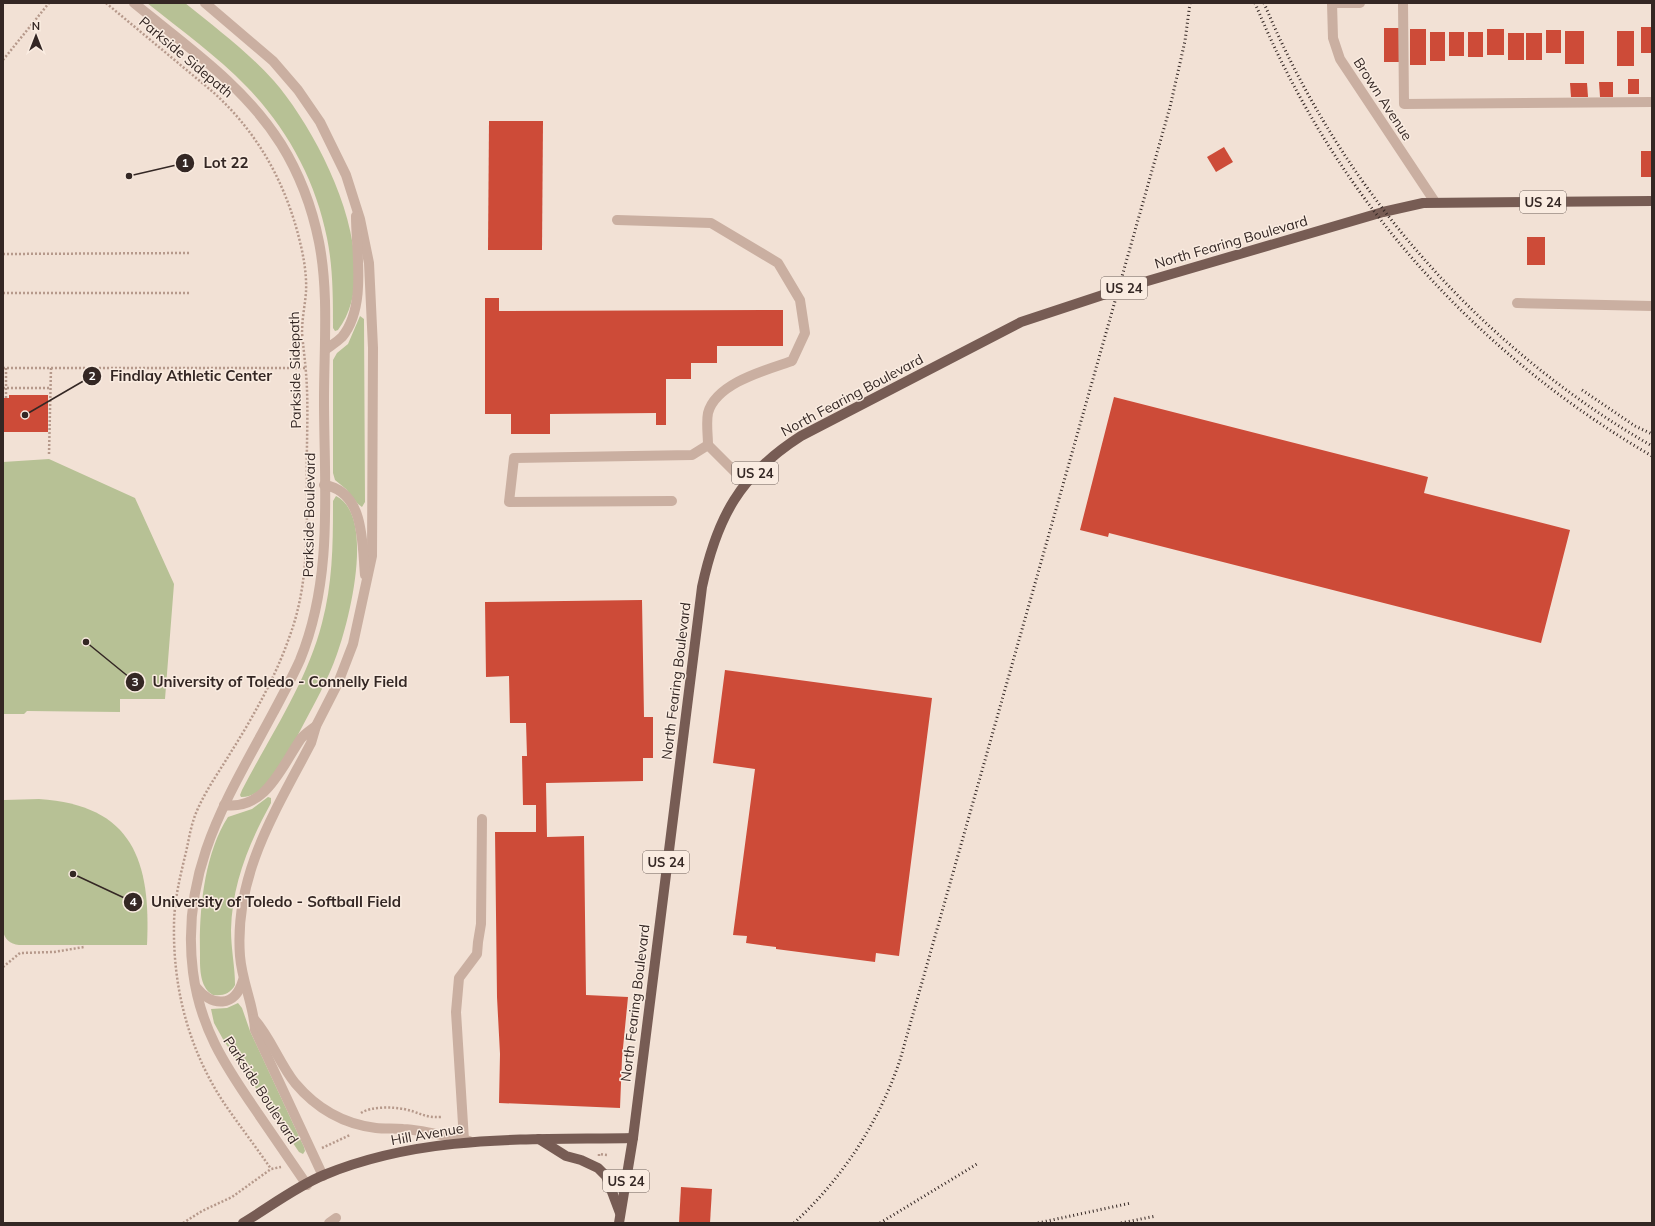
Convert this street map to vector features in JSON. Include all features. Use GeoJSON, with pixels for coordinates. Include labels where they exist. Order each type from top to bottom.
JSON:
{"type":"FeatureCollection","features":[{"type":"Feature","properties":{"kind":"main road","name":"US 24"},"geometry":{"type":"LineString","coordinates":[[1435,202],[1652,201]]}},
{"type":"Feature","properties":{"kind":"main road","name":"North Fearing Boulevard"},"geometry":{"type":"LineString","coordinates":[[633,1138],[702,587],[709,552],[717,530],[730,506],[746,483],[762,464],[782,448],[801,436],[1021,322],[1127,287],[1383,212],[1411,204],[1435,202]]}},
{"type":"Feature","properties":{"kind":"main road","name":"US 24"},"geometry":{"type":"LineString","coordinates":[[620,1218],[633,1138]]}},
{"type":"Feature","properties":{"kind":"main road","name":"Hill Avenue"},"geometry":{"type":"LineString","coordinates":[[243,1223],[323,1176],[356,1164],[409,1149],[467,1140],[633,1138]]}},
{"type":"Feature","properties":{"kind":"main road"},"geometry":{"type":"LineString","coordinates":[[539,1140],[566,1156],[581,1160],[598,1168],[606,1176],[620,1218]]}},
{"type":"Feature","properties":{"kind":"street","name":"Parkside Boulevard"},"geometry":{"type":"LineString","coordinates":[[134,3],[240,92],[262,118],[289,158],[304,192],[318,239],[324,286],[323,571],[319,596],[310,632],[290,682],[224,806],[206,846],[195,891],[191,932],[195,985],[205,1025],[220,1056],[307,1185]]}},
{"type":"Feature","properties":{"kind":"street","name":"Parkside Boulevard"},"geometry":{"type":"LineString","coordinates":[[205,3],[272,61],[302,95],[328,137],[346,175],[356,204],[366,242],[369,263],[372,316],[373,526],[372,556],[360,618],[338,683],[316,726],[311,743],[263,835],[249,874],[240,924],[240,956],[243,979],[254,1019],[255,1030],[323,1176]]}},
{"type":"Feature","properties":{"kind":"street"},"geometry":{"type":"LineString","coordinates":[[1332,3],[1360,3]]}},
{"type":"Feature","properties":{"kind":"street","name":"Brown Avenue"},"geometry":{"type":"LineString","coordinates":[[1332,3],[1333,38],[1340,59],[1435,202]]}},
{"type":"Feature","properties":{"kind":"street"},"geometry":{"type":"LineString","coordinates":[[1403,3],[1404,104],[1652,102]]}},
{"type":"Feature","properties":{"kind":"street"},"geometry":{"type":"LineString","coordinates":[[324,350],[341,338],[355,307],[358,280],[356,204]]}},
{"type":"Feature","properties":{"kind":"street"},"geometry":{"type":"LineString","coordinates":[[617,220],[711,223],[778,262],[800,300],[805,332],[792,361],[746,376],[715,399],[708,414],[708,445],[746,483]]}},
{"type":"Feature","properties":{"kind":"street"},"geometry":{"type":"LineString","coordinates":[[1518,303],[1652,306]]}},
{"type":"Feature","properties":{"kind":"street"},"geometry":{"type":"LineString","coordinates":[[672,501],[509,502],[514,458],[692,455],[708,445]]}},
{"type":"Feature","properties":{"kind":"street"},"geometry":{"type":"LineString","coordinates":[[324,485],[339,489],[349,500],[358,516],[366,585]]}},
{"type":"Feature","properties":{"kind":"street"},"geometry":{"type":"LineString","coordinates":[[224,806],[243,804],[261,795],[276,781],[300,739],[316,726]]}},
{"type":"Feature","properties":{"kind":"street"},"geometry":{"type":"LineString","coordinates":[[254,1019],[263,1028],[280,1061],[295,1083],[322,1109],[348,1122],[366,1126],[404,1129],[467,1140],[456,1012],[459,978],[476,954],[481,924],[482,818]]}},
{"type":"Feature","properties":{"kind":"street"},"geometry":{"type":"LineString","coordinates":[[195,985],[205,997],[222,1002],[228,1001],[238,993],[243,979]]}},
{"type":"Feature","properties":{"kind":"path"},"geometry":{"type":"LineString","coordinates":[[3,60],[49,3]]}},
{"type":"Feature","properties":{"kind":"path","name":"Parkside Sidepath"},"geometry":{"type":"LineString","coordinates":[[106,3],[178,62],[228,106],[254,136],[270,162],[288,200],[303,253],[306,290],[302,328],[305,368],[306,551],[304,577],[298,607],[291,635],[279,663],[234,747],[208,788],[196,814],[178,885],[174,911],[174,956],[176,977],[183,1014],[193,1042],[224,1103],[271,1169],[232,1197],[202,1211],[184,1223]]}},
{"type":"Feature","properties":{"kind":"path"},"geometry":{"type":"LineString","coordinates":[[3,254],[190,253]]}},
{"type":"Feature","properties":{"kind":"path"},"geometry":{"type":"LineString","coordinates":[[3,293],[190,293]]}},
{"type":"Feature","properties":{"kind":"path"},"geometry":{"type":"LineString","coordinates":[[6,398],[5,368],[305,368]]}},
{"type":"Feature","properties":{"kind":"path"},"geometry":{"type":"LineString","coordinates":[[49,454],[51,368]]}},
{"type":"Feature","properties":{"kind":"path"},"geometry":{"type":"LineString","coordinates":[[5,388],[51,388]]}},
{"type":"Feature","properties":{"kind":"path"},"geometry":{"type":"LineString","coordinates":[[3,968],[10,960],[20,953],[54,952],[84,947]]}},
{"type":"Feature","properties":{"kind":"green space"},"geometry":{"type":"Polygon","coordinates":[[[147,3],[185,3],[231,40],[264,70],[292,104],[310,133],[327,166],[342,201],[351,236],[355,271],[351,303],[338,330],[335,331],[333,328],[332,271],[327,238],[315,196],[298,156],[275,120],[247,87],[224,65],[147,3]]]}},
{"type":"Feature","properties":{"kind":"green space"},"geometry":{"type":"Polygon","coordinates":[[[360,316],[364,319],[365,502],[362,507],[346,489],[335,480],[333,473],[333,360],[337,353],[348,344],[360,316]]]}},
{"type":"Feature","properties":{"kind":"green space"},"geometry":{"type":"Polygon","coordinates":[[[49,459],[135,498],[174,584],[165,699],[120,699],[120,712],[27,711],[24,714],[3,714],[3,462],[49,459]]]}},
{"type":"Feature","properties":{"kind":"green space"},"geometry":{"type":"Polygon","coordinates":[[[336,496],[348,507],[355,524],[357,546],[353,595],[342,639],[325,683],[278,770],[270,781],[261,789],[251,795],[241,797],[240,795],[242,790],[297,688],[307,666],[322,623],[326,608],[330,577],[333,501],[336,496]]]}},
{"type":"Feature","properties":{"kind":"green space"},"geometry":{"type":"Polygon","coordinates":[[[268,797],[271,798],[271,803],[243,864],[238,880],[232,913],[231,930],[235,985],[226,994],[213,995],[205,987],[201,976],[200,964],[202,901],[208,865],[213,848],[228,817],[252,809],[268,797]]]}},
{"type":"Feature","properties":{"kind":"green space"},"geometry":{"type":"Polygon","coordinates":[[[39,799],[71,804],[96,813],[116,826],[130,843],[139,863],[145,888],[147,945],[19,945],[13,944],[6,938],[3,930],[4,800],[39,799]]]}},
{"type":"Feature","properties":{"kind":"green space"},"geometry":{"type":"Polygon","coordinates":[[[238,1003],[242,1008],[250,1031],[304,1147],[305,1151],[303,1154],[299,1152],[224,1041],[214,1023],[211,1009],[227,1008],[238,1003]]]}},
{"type":"Feature","properties":{"kind":"building"},"geometry":{"type":"Polygon","coordinates":[[[1641,27],[1652,27],[1652,53],[1641,53],[1641,27]]]}},
{"type":"Feature","properties":{"kind":"building"},"geometry":{"type":"Polygon","coordinates":[[[1384,28],[1400,28],[1400,62],[1384,62],[1384,28]]]}},
{"type":"Feature","properties":{"kind":"building"},"geometry":{"type":"Polygon","coordinates":[[[1410,29],[1426,29],[1426,65],[1410,65],[1410,29]]]}},
{"type":"Feature","properties":{"kind":"building"},"geometry":{"type":"Polygon","coordinates":[[[1487,29],[1504,29],[1504,55],[1487,55],[1487,29]]]}},
{"type":"Feature","properties":{"kind":"building"},"geometry":{"type":"Polygon","coordinates":[[[1546,30],[1561,30],[1561,53],[1546,53],[1546,30]]]}},
{"type":"Feature","properties":{"kind":"building"},"geometry":{"type":"Polygon","coordinates":[[[1565,31],[1584,31],[1584,64],[1565,64],[1565,31]]]}},
{"type":"Feature","properties":{"kind":"building"},"geometry":{"type":"Polygon","coordinates":[[[1617,31],[1634,31],[1634,66],[1617,66],[1617,31]]]}},
{"type":"Feature","properties":{"kind":"building"},"geometry":{"type":"Polygon","coordinates":[[[1430,32],[1445,32],[1445,61],[1430,61],[1430,32]]]}},
{"type":"Feature","properties":{"kind":"building"},"geometry":{"type":"Polygon","coordinates":[[[1449,32],[1464,32],[1464,56],[1449,56],[1449,32]]]}},
{"type":"Feature","properties":{"kind":"building"},"geometry":{"type":"Polygon","coordinates":[[[1468,32],[1483,32],[1483,57],[1468,57],[1468,32]]]}},
{"type":"Feature","properties":{"kind":"building"},"geometry":{"type":"Polygon","coordinates":[[[1508,33],[1524,33],[1524,60],[1508,60],[1508,33]]]}},
{"type":"Feature","properties":{"kind":"building"},"geometry":{"type":"Polygon","coordinates":[[[1526,33],[1542,33],[1542,60],[1526,60],[1526,33]]]}},
{"type":"Feature","properties":{"kind":"building"},"geometry":{"type":"Polygon","coordinates":[[[1628,79],[1639,79],[1639,94],[1628,94],[1628,79]]]}},
{"type":"Feature","properties":{"kind":"building"},"geometry":{"type":"Polygon","coordinates":[[[1599,82],[1613,82],[1613,97],[1600,97],[1599,82]]]}},
{"type":"Feature","properties":{"kind":"building"},"geometry":{"type":"Polygon","coordinates":[[[1570,83],[1587,83],[1588,97],[1571,97],[1570,83]]]}},
{"type":"Feature","properties":{"kind":"building"},"geometry":{"type":"Polygon","coordinates":[[[489,121],[543,121],[542,250],[488,250],[489,121]]]}},
{"type":"Feature","properties":{"kind":"building"},"geometry":{"type":"Polygon","coordinates":[[[1224,147],[1233,162],[1216,172],[1207,157],[1224,147]]]}},
{"type":"Feature","properties":{"kind":"building"},"geometry":{"type":"Polygon","coordinates":[[[1641,151],[1652,151],[1652,177],[1641,177],[1641,151]]]}},
{"type":"Feature","properties":{"kind":"building"},"geometry":{"type":"Polygon","coordinates":[[[1527,237],[1545,237],[1545,265],[1527,265],[1527,237]]]}},
{"type":"Feature","properties":{"kind":"building"},"geometry":{"type":"Polygon","coordinates":[[[485,298],[499,298],[499,311],[783,310],[783,346],[717,346],[717,363],[691,363],[691,379],[666,379],[666,425],[656,425],[656,413],[550,414],[550,434],[511,434],[511,414],[485,414],[485,298]]]}},
{"type":"Feature","properties":{"kind":"building"},"geometry":{"type":"Polygon","coordinates":[[[9,395],[48,395],[48,432],[3,432],[3,398],[9,398],[9,395]]]}},
{"type":"Feature","properties":{"kind":"building"},"geometry":{"type":"Polygon","coordinates":[[[1114,397],[1428,477],[1424,493],[1570,530],[1541,643],[1109,533],[1108,537],[1080,530],[1114,397]]]}},
{"type":"Feature","properties":{"kind":"building"},"geometry":{"type":"Polygon","coordinates":[[[642,600],[644,717],[653,717],[653,758],[643,758],[643,781],[546,783],[547,837],[584,836],[586,995],[628,997],[622,1058],[620,1108],[499,1103],[500,1054],[497,997],[495,832],[536,832],[536,805],[523,805],[522,756],[527,756],[526,723],[510,723],[509,676],[486,677],[485,602],[642,600]]]}},
{"type":"Feature","properties":{"kind":"building"},"geometry":{"type":"Polygon","coordinates":[[[725,670],[932,698],[899,956],[876,953],[875,962],[776,949],[776,947],[746,943],[747,936],[733,935],[755,769],[713,763],[725,670]]]}},
{"type":"Feature","properties":{"kind":"building"},"geometry":{"type":"Polygon","coordinates":[[[681,1187],[712,1189],[710,1223],[679,1223],[681,1187]]]}},
{"type":"Feature","properties":{"kind":"railway"},"geometry":{"type":"LineString","coordinates":[[794,1223],[812,1206],[844,1168],[858,1148],[881,1105],[900,1060],[1170,107],[1185,41],[1190,3]]}},
{"type":"Feature","properties":{"kind":"railway"},"geometry":{"type":"LineString","coordinates":[[1255,3],[1287,73],[1325,140],[1368,203],[1416,262],[1469,318],[1526,368],[1587,415],[1652,456]]}},
{"type":"Feature","properties":{"kind":"railway"},"geometry":{"type":"LineString","coordinates":[[1264,3],[1296,71],[1333,136],[1375,198],[1422,256],[1473,311],[1529,361],[1589,406],[1652,446]]}},
{"type":"Feature","properties":{"kind":"railway"},"geometry":{"type":"LineString","coordinates":[[1582,390],[1635,426],[1652,434]]}},
{"type":"Feature","properties":{"kind":"railway"},"geometry":{"type":"LineString","coordinates":[[880,1223],[977,1164]]}},
{"type":"Feature","properties":{"kind":"railway"},"geometry":{"type":"LineString","coordinates":[[1038,1223],[1131,1203]]}},
{"type":"Feature","properties":{"kind":"railway"},"geometry":{"type":"LineString","coordinates":[[1121,1223],[1156,1216]]}},
{"type":"Feature","properties":{"kind":"place","name":"Lot 22"},"geometry":{"type":"Point","coordinates":[129,176]}},
{"type":"Feature","properties":{"kind":"place","name":"Findlay Athletic Center"},"geometry":{"type":"Point","coordinates":[25,415]}},
{"type":"Feature","properties":{"kind":"place","name":"University of Toledo - Connelly Field"},"geometry":{"type":"Point","coordinates":[86,642]}},
{"type":"Feature","properties":{"kind":"place","name":"University of Toledo - Softball Field"},"geometry":{"type":"Point","coordinates":[73,874]}}]}
